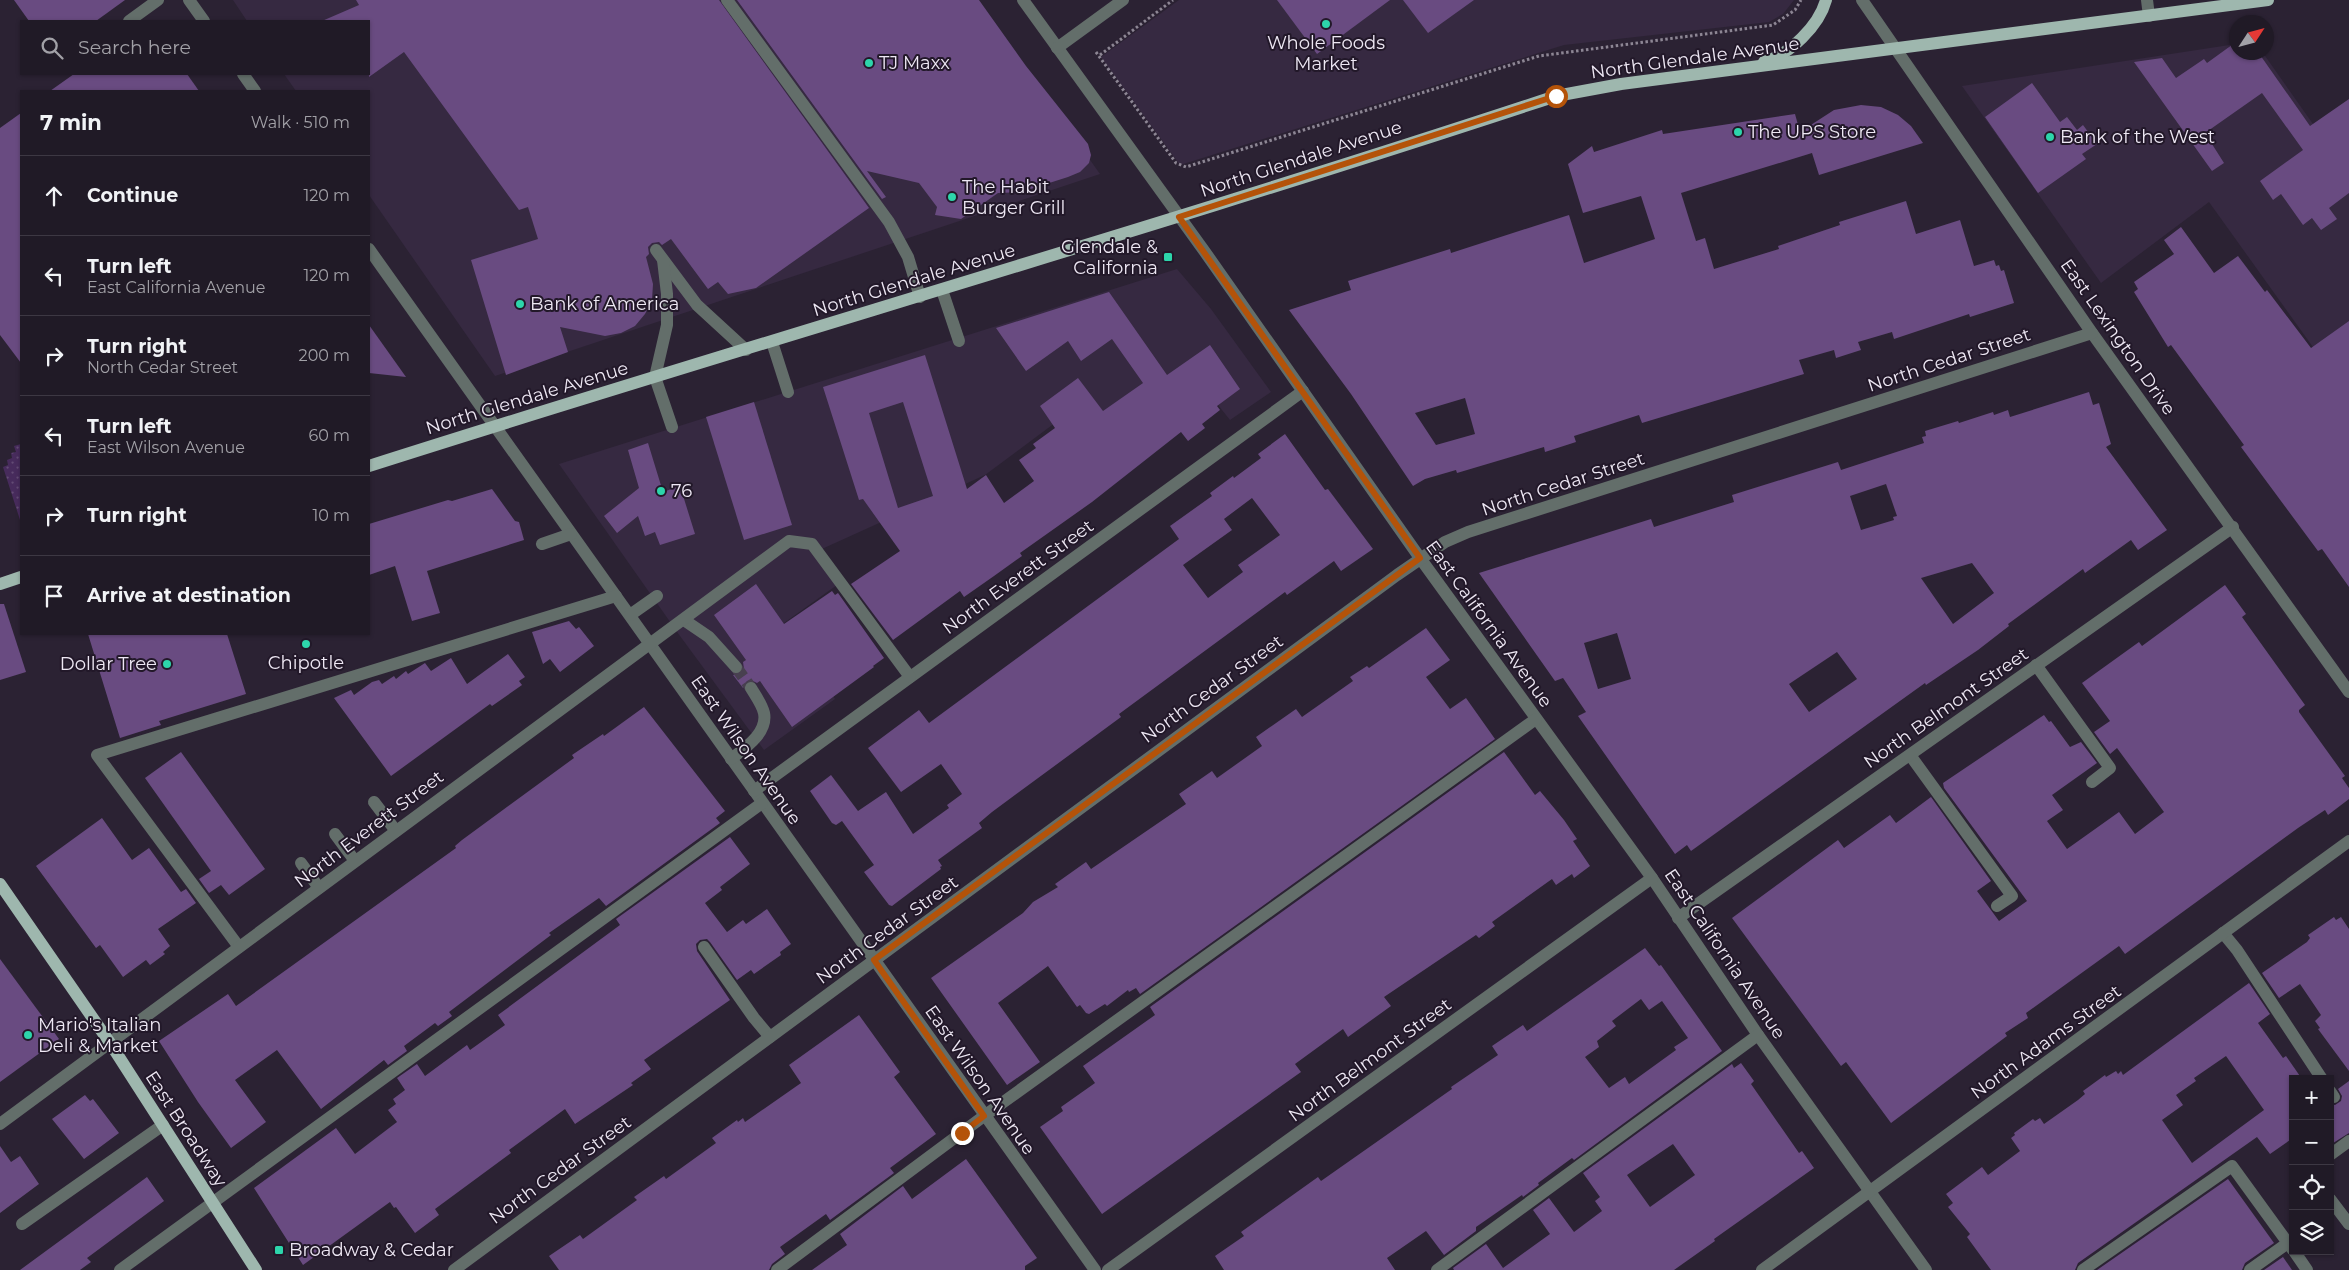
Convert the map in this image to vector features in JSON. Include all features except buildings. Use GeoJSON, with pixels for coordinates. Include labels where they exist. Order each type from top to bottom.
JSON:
{"type":"FeatureCollection","features":[{"type":"Feature","properties":{"kind":"main road"},"geometry":{"type":"LineString","coordinates":[[1736,69],[1774,59],[1796,44],[1812,26],[1826,0]]}},
{"type":"Feature","properties":{"kind":"main road","name":"North Glendale Avenue"},"geometry":{"type":"LineString","coordinates":[[370,466],[495,425],[1179,217],[1556,96],[1621,84],[1897,50],[2263,0]]}},
{"type":"Feature","properties":{"kind":"main road"},"geometry":{"type":"LineString","coordinates":[[0,584],[20,577]]}},
{"type":"Feature","properties":{"kind":"main road","name":"East Broadway"},"geometry":{"type":"LineString","coordinates":[[0,884],[110,1043],[256,1270]]}},
{"type":"Feature","properties":{"kind":"street"},"geometry":{"type":"LineString","coordinates":[[130,20],[158,0]]}},
{"type":"Feature","properties":{"kind":"street"},"geometry":{"type":"LineString","coordinates":[[189,0],[203,20]]}},
{"type":"Feature","properties":{"kind":"street"},"geometry":{"type":"LineString","coordinates":[[727,0],[888,222],[908,257],[920,297]]}},
{"type":"Feature","properties":{"kind":"street","name":"East California Avenue"},"geometry":{"type":"LineString","coordinates":[[1023,0],[1420,558],[1652,878],[1758,1035],[1926,1270]]}},
{"type":"Feature","properties":{"kind":"street"},"geometry":{"type":"LineString","coordinates":[[1057,48],[1123,0]]}},
{"type":"Feature","properties":{"kind":"street","name":"East Lexington Drive"},"geometry":{"type":"LineString","coordinates":[[1862,0],[2092,333],[2233,526],[2349,692]]}},
{"type":"Feature","properties":{"kind":"street"},"geometry":{"type":"LineString","coordinates":[[2147,0],[2149,16]]}},
{"type":"Feature","properties":{"kind":"street"},"geometry":{"type":"LineString","coordinates":[[244,75],[254,90]]}},
{"type":"Feature","properties":{"kind":"street","name":"East Wilson Avenue"},"geometry":{"type":"LineString","coordinates":[[370,251],[1095,1270]]}},
{"type":"Feature","properties":{"kind":"street"},"geometry":{"type":"LineString","coordinates":[[672,427],[655,377],[667,325],[667,294],[659,255],[697,304],[746,350]]}},
{"type":"Feature","properties":{"kind":"street"},"geometry":{"type":"LineString","coordinates":[[942,290],[959,341]]}},
{"type":"Feature","properties":{"kind":"street","name":"North Cedar Street"},"geometry":{"type":"LineString","coordinates":[[454,1270],[1420,558],[1445,542],[1468,532],[2092,333]]}},
{"type":"Feature","properties":{"kind":"street"},"geometry":{"type":"LineString","coordinates":[[772,342],[788,392]]}},
{"type":"Feature","properties":{"kind":"street","name":"North Everett Street"},"geometry":{"type":"LineString","coordinates":[[754,791],[1302,391]]}},
{"type":"Feature","properties":{"kind":"street","name":"North Belmont Street"},"geometry":{"type":"LineString","coordinates":[[1678,918],[2233,526]]}},
{"type":"Feature","properties":{"kind":"street"},"geometry":{"type":"LineString","coordinates":[[542,544],[572,534]]}},
{"type":"Feature","properties":{"kind":"street","name":"North Everett Street"},"geometry":{"type":"LineString","coordinates":[[0,1124],[789,541],[812,544],[910,677]]}},
{"type":"Feature","properties":{"kind":"street"},"geometry":{"type":"LineString","coordinates":[[239,947],[97,755],[616,596]]}},
{"type":"Feature","properties":{"kind":"street"},"geometry":{"type":"LineString","coordinates":[[630,616],[657,596]]}},
{"type":"Feature","properties":{"kind":"street"},"geometry":{"type":"LineString","coordinates":[[684,620],[709,637],[736,667]]}},
{"type":"Feature","properties":{"kind":"street"},"geometry":{"type":"LineString","coordinates":[[2036,665],[2110,768],[2092,782]]}},
{"type":"Feature","properties":{"kind":"street"},"geometry":{"type":"LineString","coordinates":[[731,759],[749,745],[764,727],[764,712],[751,688]]}},
{"type":"Feature","properties":{"kind":"street"},"geometry":{"type":"LineString","coordinates":[[777,1270],[984,1116],[1536,718]]}},
{"type":"Feature","properties":{"kind":"street"},"geometry":{"type":"LineString","coordinates":[[1910,755],[2012,896],[1997,906]]}},
{"type":"Feature","properties":{"kind":"street"},"geometry":{"type":"LineString","coordinates":[[374,802],[396,831]]}},
{"type":"Feature","properties":{"kind":"street"},"geometry":{"type":"LineString","coordinates":[[120,1270],[762,803]]}},
{"type":"Feature","properties":{"kind":"street"},"geometry":{"type":"LineString","coordinates":[[335,834],[355,861]]}},
{"type":"Feature","properties":{"kind":"street","name":"North Adams Street"},"geometry":{"type":"LineString","coordinates":[[1762,1270],[2349,841]]}},
{"type":"Feature","properties":{"kind":"street"},"geometry":{"type":"LineString","coordinates":[[301,863],[319,888]]}},
{"type":"Feature","properties":{"kind":"street","name":"North Belmont Street"},"geometry":{"type":"LineString","coordinates":[[1108,1270],[1652,878]]}},
{"type":"Feature","properties":{"kind":"street"},"geometry":{"type":"LineString","coordinates":[[2224,933],[2319,1075]]}},
{"type":"Feature","properties":{"kind":"street"},"geometry":{"type":"LineString","coordinates":[[704,947],[754,1018],[770,1037]]}},
{"type":"Feature","properties":{"kind":"street"},"geometry":{"type":"LineString","coordinates":[[1437,1270],[1758,1035]]}},
{"type":"Feature","properties":{"kind":"street"},"geometry":{"type":"LineString","coordinates":[[22,1224],[163,1125]]}},
{"type":"Feature","properties":{"kind":"street"},"geometry":{"type":"LineString","coordinates":[[2334,1152],[2349,1141]]}},
{"type":"Feature","properties":{"kind":"street"},"geometry":{"type":"LineString","coordinates":[[2084,1270],[2232,1166],[2289,1245]]}},
{"type":"Feature","properties":{"kind":"street"},"geometry":{"type":"LineString","coordinates":[[2334,1203],[2349,1224]]}},
{"type":"Feature","properties":{"kind":"street"},"geometry":{"type":"LineString","coordinates":[[2250,1270],[2289,1249]]}},
{"type":"Feature","properties":{"kind":"street"},"geometry":{"type":"LineString","coordinates":[[2296,1255],[2307,1270]]}},
{"type":"Feature","properties":{"kind":"path"},"geometry":{"type":"LineString","coordinates":[[1100,56],[1173,0]]}},
{"type":"Feature","properties":{"kind":"path"},"geometry":{"type":"LineString","coordinates":[[1096,52],[1176,164],[1186,166],[1539,56],[1773,25],[1795,10],[1801,0]]}},
{"type":"Feature","properties":{"kind":"shaded area"},"geometry":{"type":"Polygon","coordinates":[[[233,0],[977,0],[1100,174],[495,376],[370,196],[370,90],[295,90],[285,75],[370,75],[370,20],[246,20],[233,0]]]}},
{"type":"Feature","properties":{"kind":"shaded area"},"geometry":{"type":"Polygon","coordinates":[[[1179,0],[1794,0],[1783,14],[1769,22],[1564,45],[1180,165],[1101,57],[1179,0]]]}},
{"type":"Feature","properties":{"kind":"shaded area"},"geometry":{"type":"Polygon","coordinates":[[[2229,45],[2229,60],[2268,60],[2349,175],[2349,363],[2333,375],[2209,202],[2101,283],[1962,86],[2229,45]]]}},
{"type":"Feature","properties":{"kind":"shaded area"},"geometry":{"type":"Polygon","coordinates":[[[1177,269],[1211,309],[1271,392],[1230,420],[1218,405],[1143,383],[1103,412],[1091,396],[985,475],[813,553],[837,585],[784,623],[835,699],[764,750],[680,636],[559,464],[1177,269]]]}},
{"type":"Feature","properties":{"kind":"shaded area"},"geometry":{"type":"Polygon","coordinates":[[[20,444],[20,520],[3,467],[8,465],[7,460],[12,458],[11,453],[16,452],[14,446],[20,444]]]}},
{"type":"Feature","properties":{"kind":"tunnel"},"geometry":{"type":"LineString","coordinates":[[736,667],[751,688]]}},
{"type":"Feature","properties":{"kind":"place","name":"Whole Foods Market"},"geometry":{"type":"Point","coordinates":[1326,24]}},
{"type":"Feature","properties":{"kind":"place","name":"TJ Maxx"},"geometry":{"type":"Point","coordinates":[869,63]}},
{"type":"Feature","properties":{"kind":"place","name":"The UPS Store"},"geometry":{"type":"Point","coordinates":[1738,132]}},
{"type":"Feature","properties":{"kind":"place","name":"Bank of the West"},"geometry":{"type":"Point","coordinates":[2050,137]}},
{"type":"Feature","properties":{"kind":"place","name":"The Habit Burger Grill"},"geometry":{"type":"Point","coordinates":[952,197]}},
{"type":"Feature","properties":{"kind":"place","name":"Glendale & California"},"geometry":{"type":"Point","coordinates":[1168,257]}},
{"type":"Feature","properties":{"kind":"place","name":"Bank of America"},"geometry":{"type":"Point","coordinates":[520,304]}},
{"type":"Feature","properties":{"kind":"place","name":"76"},"geometry":{"type":"Point","coordinates":[661,491]}},
{"type":"Feature","properties":{"kind":"place","name":"Chipotle"},"geometry":{"type":"Point","coordinates":[306,644]}},
{"type":"Feature","properties":{"kind":"place","name":"Dollar Tree"},"geometry":{"type":"Point","coordinates":[167,664]}},
{"type":"Feature","properties":{"kind":"place","name":"Mario's Italian Deli & Market"},"geometry":{"type":"Point","coordinates":[28,1035]}},
{"type":"Feature","properties":{"kind":"place","name":"Broadway & Cedar"},"geometry":{"type":"Point","coordinates":[279,1250]}},
{"type":"Feature","properties":{"kind":"route"},"geometry":{"type":"LineString","coordinates":[[962,1133],[984,1116],[874,960],[1420,558],[1179,217],[1556,96]]}}]}
